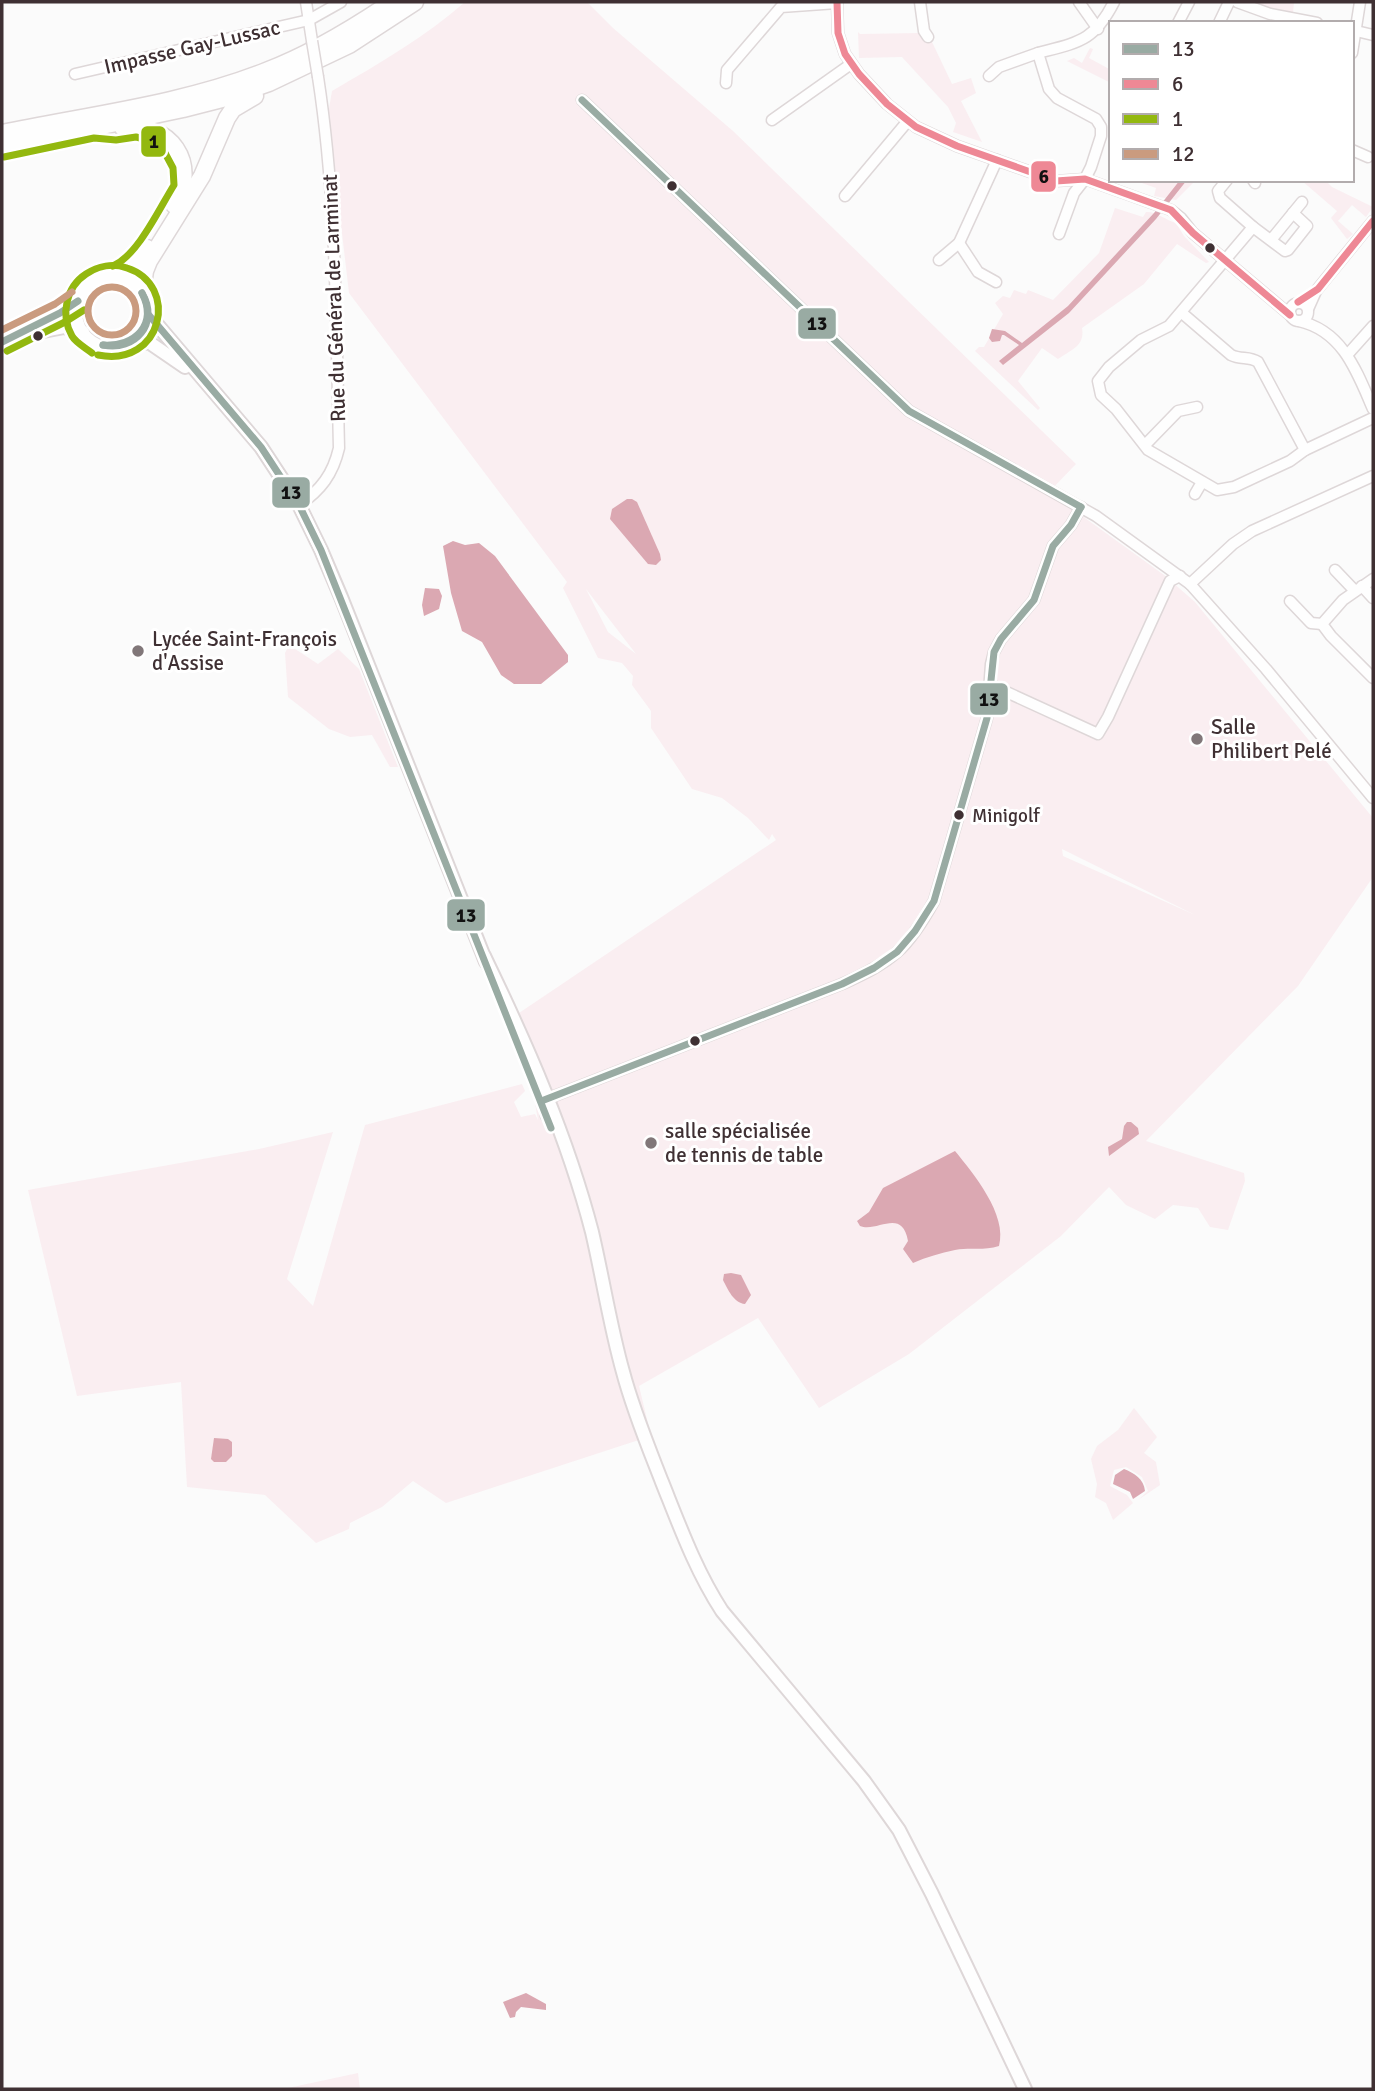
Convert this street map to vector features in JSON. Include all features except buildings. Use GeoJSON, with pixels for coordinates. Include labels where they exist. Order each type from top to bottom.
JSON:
{"type":"FeatureCollection","features":[{"type":"Feature","properties":{"kind":"highway"},"geometry":{"type":"LineString","coordinates":[[2,148],[267,71],[341,35],[392,2]]}},
{"type":"Feature","properties":{"kind":"highway"},"geometry":{"type":"LineString","coordinates":[[2,133],[99,120],[226,98],[279,79],[348,45],[415,2]]}},
{"type":"Feature","properties":{"kind":"highway"},"geometry":{"type":"LineString","coordinates":[[142,292],[149,261],[202,176],[227,118],[233,109],[246,99],[268,91],[279,79]]}},
{"type":"Feature","properties":{"kind":"highway"},"geometry":{"type":"LineString","coordinates":[[2,125],[80,110],[113,130],[136,126],[161,135],[180,153],[185,177],[180,197],[141,257],[128,271],[117,276]]}},
{"type":"Feature","properties":{"kind":"street","name":"Rue du Général de Larminat"},"geometry":{"type":"LineString","coordinates":[[299,505],[314,495],[328,479],[339,448],[334,237],[329,159],[306,2]]}},
{"type":"Feature","properties":{"kind":"street","name":"Impasse Gay-Lussac"},"geometry":{"type":"LineString","coordinates":[[75,74],[309,20],[341,2]]}},
{"type":"Feature","properties":{"kind":"street"},"geometry":{"type":"LineString","coordinates":[[726,83],[727,70],[783,4],[837,2],[838,33],[845,54],[887,104],[907,121],[957,146],[1055,181],[1085,179],[1162,207],[1181,218],[1193,233],[1276,302],[1293,320],[1317,327]]}},
{"type":"Feature","properties":{"kind":"street"},"geometry":{"type":"LineString","coordinates":[[920,2],[924,31],[928,37]]}},
{"type":"Feature","properties":{"kind":"street"},"geometry":{"type":"LineString","coordinates":[[1079,2],[1098,29]]}},
{"type":"Feature","properties":{"kind":"street"},"geometry":{"type":"LineString","coordinates":[[989,76],[999,67],[1088,37],[1098,29],[1114,2]]}},
{"type":"Feature","properties":{"kind":"street"},"geometry":{"type":"LineString","coordinates":[[1179,21],[1189,2]]}},
{"type":"Feature","properties":{"kind":"street"},"geometry":{"type":"LineString","coordinates":[[1220,21],[1229,2]]}},
{"type":"Feature","properties":{"kind":"street"},"geometry":{"type":"LineString","coordinates":[[1237,2],[1270,14],[1307,21]]}},
{"type":"Feature","properties":{"kind":"street"},"geometry":{"type":"LineString","coordinates":[[1360,2],[1354,30],[1373,36]]}},
{"type":"Feature","properties":{"kind":"street"},"geometry":{"type":"LineString","coordinates":[[1038,53],[1049,89],[1057,98],[1096,119],[1101,127],[1101,136],[1085,179],[1074,193],[1059,234]]}},
{"type":"Feature","properties":{"kind":"street"},"geometry":{"type":"LineString","coordinates":[[772,120],[851,64]]}},
{"type":"Feature","properties":{"kind":"street"},"geometry":{"type":"LineString","coordinates":[[582,100],[909,411],[1081,508],[1190,584],[1266,669],[1373,798]]}},
{"type":"Feature","properties":{"kind":"street"},"geometry":{"type":"LineString","coordinates":[[845,196],[907,121]]}},
{"type":"Feature","properties":{"kind":"street"},"geometry":{"type":"LineString","coordinates":[[1354,151],[1368,157]]}},
{"type":"Feature","properties":{"kind":"street"},"geometry":{"type":"LineString","coordinates":[[939,260],[959,243],[997,160]]}},
{"type":"Feature","properties":{"kind":"street"},"geometry":{"type":"LineString","coordinates":[[1225,182],[1218,191],[1220,198],[1284,251],[1307,226],[1293,213]]}},
{"type":"Feature","properties":{"kind":"street"},"geometry":{"type":"LineString","coordinates":[[1271,240],[1302,202]]}},
{"type":"Feature","properties":{"kind":"street"},"geometry":{"type":"LineString","coordinates":[[1290,315],[1290,309],[1302,306],[1373,221]]}},
{"type":"Feature","properties":{"kind":"street"},"geometry":{"type":"LineString","coordinates":[[1253,227],[1182,313],[1163,331],[1141,340],[1109,367],[1098,381],[1101,395],[1153,454],[1217,490],[1225,490],[1290,461],[1305,450],[1373,418]]}},
{"type":"Feature","properties":{"kind":"street"},"geometry":{"type":"LineString","coordinates":[[959,243],[978,272],[996,282]]}},
{"type":"Feature","properties":{"kind":"street"},"geometry":{"type":"LineString","coordinates":[[106,276],[117,276],[135,284],[142,292],[147,302],[148,314],[146,324],[133,341],[108,347],[92,341],[83,332],[76,312],[78,301],[87,286],[106,276]]}},
{"type":"Feature","properties":{"kind":"street"},"geometry":{"type":"LineString","coordinates":[[5,340],[60,313],[78,301]]}},
{"type":"Feature","properties":{"kind":"street"},"geometry":{"type":"LineString","coordinates":[[1276,302],[1302,306],[1317,327],[1348,354],[1373,409]]}},
{"type":"Feature","properties":{"kind":"street"},"geometry":{"type":"LineString","coordinates":[[1299,321],[1305,319],[1302,306]]}},
{"type":"Feature","properties":{"kind":"street"},"geometry":{"type":"LineString","coordinates":[[1182,313],[1231,355],[1252,358],[1258,362],[1305,450]]}},
{"type":"Feature","properties":{"kind":"street"},"geometry":{"type":"LineString","coordinates":[[148,314],[261,447],[299,505],[321,550],[584,1206]]}},
{"type":"Feature","properties":{"kind":"street"},"geometry":{"type":"LineString","coordinates":[[1348,354],[1373,326]]}},
{"type":"Feature","properties":{"kind":"street"},"geometry":{"type":"LineString","coordinates":[[5,340],[64,327],[83,332]]}},
{"type":"Feature","properties":{"kind":"street"},"geometry":{"type":"LineString","coordinates":[[133,341],[150,343],[168,354],[214,393]]}},
{"type":"Feature","properties":{"kind":"street"},"geometry":{"type":"LineString","coordinates":[[1145,445],[1178,411],[1197,407]]}},
{"type":"Feature","properties":{"kind":"street"},"geometry":{"type":"LineString","coordinates":[[1190,584],[1233,544],[1252,531],[1373,475]]}},
{"type":"Feature","properties":{"kind":"street"},"geometry":{"type":"LineString","coordinates":[[1195,494],[1202,482]]}},
{"type":"Feature","properties":{"kind":"street"},"geometry":{"type":"LineString","coordinates":[[546,1099],[842,984],[879,967],[900,951],[923,921],[934,901],[988,718],[991,664],[1001,639],[1034,600],[1053,546],[1081,508]]}},
{"type":"Feature","properties":{"kind":"street"},"geometry":{"type":"LineString","coordinates":[[1335,570],[1373,598]]}},
{"type":"Feature","properties":{"kind":"street"},"geometry":{"type":"LineString","coordinates":[[989,684],[1098,734],[1108,718],[1171,580],[1180,576]]}},
{"type":"Feature","properties":{"kind":"street"},"geometry":{"type":"LineString","coordinates":[[1322,624],[1359,588],[1373,579]]}},
{"type":"Feature","properties":{"kind":"street"},"geometry":{"type":"LineString","coordinates":[[1290,601],[1311,623],[1322,624],[1373,678]]}},
{"type":"Feature","properties":{"kind":"street"},"geometry":{"type":"LineString","coordinates":[[484,956],[518,1026],[546,1099],[547,1116]]}},
{"type":"Feature","properties":{"kind":"street"},"geometry":{"type":"LineString","coordinates":[[519,1048],[531,1066],[564,1141],[584,1206],[622,1371],[648,1445],[706,1586],[730,1621],[864,1781],[899,1830],[1025,2089]]}},
{"type":"Feature","properties":{"kind":"shaded area"},"geometry":{"type":"Polygon","coordinates":[[[465,2],[587,2],[613,28],[733,131],[1076,464],[1049,492],[1164,575],[1195,602],[1373,818],[1373,877],[1298,986],[1146,1141],[1244,1173],[1245,1181],[1228,1230],[1210,1227],[1198,1208],[1173,1205],[1155,1219],[1126,1205],[1109,1187],[1061,1236],[909,1354],[819,1408],[758,1318],[639,1386],[651,1436],[446,1503],[413,1481],[382,1507],[350,1523],[349,1529],[316,1543],[265,1495],[187,1487],[181,1382],[77,1396],[28,1190],[259,1149],[333,1132],[287,1279],[313,1306],[365,1125],[522,1084],[525,1091],[514,1102],[521,1117],[535,1114],[538,1120],[519,1013],[776,840],[772,834],[769,840],[748,818],[722,798],[692,789],[651,728],[651,711],[632,685],[633,676],[622,663],[598,658],[563,588],[567,582],[349,293],[328,114],[332,91],[401,50],[465,2]],[[586,589],[608,632],[636,654],[586,589]],[[1062,849],[1063,856],[1195,915],[1062,849]]]}},
{"type":"Feature","properties":{"kind":"shaded area"},"geometry":{"type":"Polygon","coordinates":[[[1253,2],[1294,2],[1293,13],[1267,8],[1253,2]]]}},
{"type":"Feature","properties":{"kind":"shaded area"},"geometry":{"type":"Polygon","coordinates":[[[858,32],[919,33],[932,42],[952,84],[971,78],[976,93],[961,101],[982,142],[953,132],[956,123],[948,107],[902,57],[859,58],[858,32]]]}},
{"type":"Feature","properties":{"kind":"shaded area"},"geometry":{"type":"Polygon","coordinates":[[[1090,48],[1093,49],[1089,58],[1109,69],[1109,82],[1067,61],[1074,58],[1082,63],[1090,48]]]}},
{"type":"Feature","properties":{"kind":"shaded area"},"geometry":{"type":"Polygon","coordinates":[[[1139,182],[1194,182],[1176,200],[1154,196],[1156,188],[1139,182]]]}},
{"type":"Feature","properties":{"kind":"shaded area"},"geometry":{"type":"Polygon","coordinates":[[[1178,182],[1185,182],[1156,219],[1069,313],[1003,365],[999,361],[1019,345],[1004,335],[1000,341],[992,342],[989,338],[992,329],[1005,331],[1022,343],[1068,306],[1154,213],[1178,182]]]}},
{"type":"Feature","properties":{"kind":"shaded area"},"geometry":{"type":"Polygon","coordinates":[[[1303,182],[1327,182],[1373,207],[1366,217],[1352,205],[1338,221],[1353,234],[1347,239],[1331,218],[1337,211],[1303,182]]]}},
{"type":"Feature","properties":{"kind":"shaded area"},"geometry":{"type":"Polygon","coordinates":[[[1115,208],[1143,217],[1146,212],[1153,213],[1176,223],[1184,236],[1209,262],[1206,263],[1177,244],[1144,284],[1082,328],[1081,339],[1073,350],[1058,359],[1042,348],[1018,381],[1040,408],[1038,410],[975,351],[984,347],[1003,314],[995,303],[1003,296],[1010,298],[1014,290],[1026,294],[1028,290],[1053,300],[1099,253],[1115,208]]]}},
{"type":"Feature","properties":{"kind":"shaded area"},"geometry":{"type":"Polygon","coordinates":[[[627,499],[637,502],[660,554],[661,560],[656,565],[648,564],[610,519],[612,509],[627,499]]]}},
{"type":"Feature","properties":{"kind":"shaded area"},"geometry":{"type":"Polygon","coordinates":[[[453,541],[465,545],[479,543],[495,556],[568,655],[568,662],[541,684],[514,684],[501,675],[482,642],[462,631],[451,593],[443,546],[453,541]]]}},
{"type":"Feature","properties":{"kind":"shaded area"},"geometry":{"type":"Polygon","coordinates":[[[425,588],[439,589],[442,596],[439,609],[424,616],[422,605],[425,588]]]}},
{"type":"Feature","properties":{"kind":"shaded area"},"geometry":{"type":"Polygon","coordinates":[[[289,645],[318,664],[338,649],[359,669],[398,767],[390,767],[372,735],[350,737],[329,729],[288,697],[285,653],[289,645]]]}},
{"type":"Feature","properties":{"kind":"shaded area"},"geometry":{"type":"Polygon","coordinates":[[[1127,1122],[1138,1128],[1139,1134],[1109,1156],[1108,1147],[1122,1139],[1127,1122]]]}},
{"type":"Feature","properties":{"kind":"shaded area"},"geometry":{"type":"Polygon","coordinates":[[[955,1151],[994,1208],[1000,1234],[999,1246],[955,1250],[913,1263],[903,1249],[908,1241],[900,1225],[888,1223],[874,1227],[860,1226],[857,1221],[869,1212],[883,1188],[955,1151]]]}},
{"type":"Feature","properties":{"kind":"shaded area"},"geometry":{"type":"Polygon","coordinates":[[[724,1274],[741,1275],[751,1295],[745,1304],[735,1299],[723,1280],[724,1274]]]}},
{"type":"Feature","properties":{"kind":"shaded area"},"geometry":{"type":"Polygon","coordinates":[[[1134,1408],[1157,1437],[1144,1453],[1156,1462],[1160,1485],[1138,1500],[1148,1491],[1142,1477],[1126,1467],[1114,1470],[1110,1486],[1127,1495],[1133,1503],[1113,1520],[1106,1503],[1095,1497],[1097,1484],[1091,1459],[1097,1446],[1118,1430],[1134,1408]]]}},
{"type":"Feature","properties":{"kind":"shaded area"},"geometry":{"type":"Polygon","coordinates":[[[214,1438],[232,1442],[232,1456],[226,1462],[214,1462],[211,1459],[214,1438]]]}},
{"type":"Feature","properties":{"kind":"shaded area"},"geometry":{"type":"Polygon","coordinates":[[[1124,1469],[1143,1483],[1145,1491],[1133,1499],[1130,1492],[1113,1484],[1115,1475],[1124,1469]]]}},
{"type":"Feature","properties":{"kind":"shaded area"},"geometry":{"type":"Polygon","coordinates":[[[526,1993],[546,2004],[546,2010],[521,2007],[515,2017],[510,2018],[503,2002],[526,1993]]]}},
{"type":"Feature","properties":{"kind":"shaded area"},"geometry":{"type":"Polygon","coordinates":[[[358,2073],[360,2089],[279,2089],[288,2088],[358,2073]]]}},
{"type":"Feature","properties":{"kind":"transit line","name":"6"},"geometry":{"type":"LineString","coordinates":[[837,2],[838,33],[845,54],[859,74],[887,104],[916,127],[957,146],[1056,181],[1085,179],[1171,210],[1193,233],[1290,315]]}},
{"type":"Feature","properties":{"kind":"transit line","name":"13"},"geometry":{"type":"LineString","coordinates":[[582,100],[909,411],[1081,507]]}},
{"type":"Feature","properties":{"kind":"transit line","name":"1"},"geometry":{"type":"LineString","coordinates":[[4,157],[94,138],[116,140],[136,137],[153,141],[165,153],[173,168],[174,185],[139,242],[113,266]]}},
{"type":"Feature","properties":{"kind":"transit line","name":"6"},"geometry":{"type":"LineString","coordinates":[[1298,302],[1318,289],[1373,221]]}},
{"type":"Feature","properties":{"kind":"transit line","name":"1"},"geometry":{"type":"LineString","coordinates":[[92,353],[76,341],[68,328],[67,302],[74,286],[86,274],[106,266],[122,266],[144,277],[154,291],[158,306],[157,323],[150,338],[137,349],[120,356],[98,355]]}},
{"type":"Feature","properties":{"kind":"transit line","name":"12"},"geometry":{"type":"LineString","coordinates":[[112,287],[129,294],[136,311],[129,328],[112,335],[95,328],[88,311],[95,294],[112,287]]}},
{"type":"Feature","properties":{"kind":"transit line","name":"12"},"geometry":{"type":"LineString","coordinates":[[2,330],[55,304],[72,292]]}},
{"type":"Feature","properties":{"kind":"transit line","name":"13"},"geometry":{"type":"LineString","coordinates":[[103,345],[125,342],[140,332],[147,315],[142,293]]}},
{"type":"Feature","properties":{"kind":"transit line","name":"13"},"geometry":{"type":"LineString","coordinates":[[103,345],[125,344],[141,333],[148,315],[142,293]]}},
{"type":"Feature","properties":{"kind":"transit line","name":"13"},"geometry":{"type":"LineString","coordinates":[[2,342],[78,301]]}},
{"type":"Feature","properties":{"kind":"transit line","name":"1"},"geometry":{"type":"LineString","coordinates":[[7,351],[84,310]]}},
{"type":"Feature","properties":{"kind":"transit line","name":"13"},"geometry":{"type":"LineString","coordinates":[[148,314],[261,447],[299,505],[321,550],[551,1128]]}},
{"type":"Feature","properties":{"kind":"transit line","name":"13"},"geometry":{"type":"LineString","coordinates":[[544,1100],[842,984],[874,968],[897,952],[915,931],[934,901],[987,718],[994,652],[1001,639],[1034,600],[1053,546],[1071,525],[1081,507]]}},
{"type":"Feature","properties":{"kind":"place","name":"Lycée Saint-François d'Assise"},"geometry":{"type":"Point","coordinates":[138,651]}},
{"type":"Feature","properties":{"kind":"place","name":"Salle Philibert Pelé"},"geometry":{"type":"Point","coordinates":[1197,739]}},
{"type":"Feature","properties":{"kind":"place","name":"Minigolf"},"geometry":{"type":"Point","coordinates":[959,815]}},
{"type":"Feature","properties":{"kind":"place","name":"salle spécialisée de tennis de table"},"geometry":{"type":"Point","coordinates":[651,1143]}}]}
